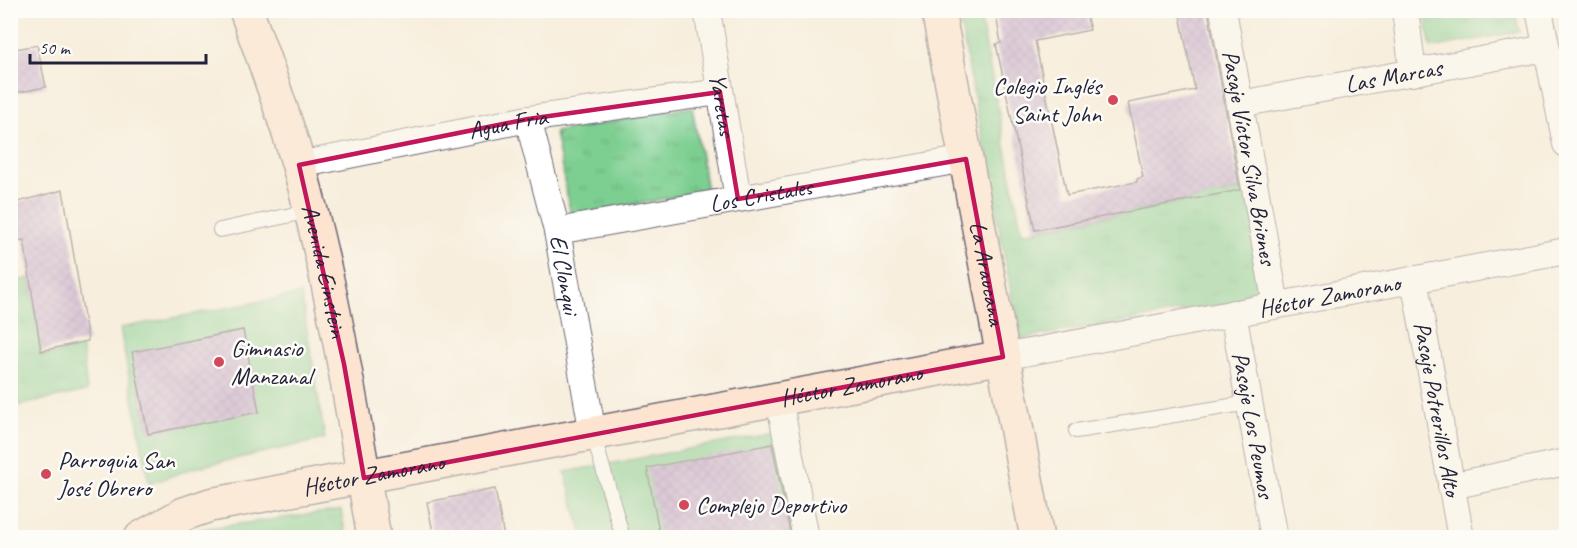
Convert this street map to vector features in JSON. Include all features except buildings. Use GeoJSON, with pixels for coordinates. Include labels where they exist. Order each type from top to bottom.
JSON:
{"type":"FeatureCollection","features":[{"type":"Feature","properties":{"kind":"street","name":"Avenida Einstein"},"geometry":{"type":"LineString","coordinates":[[246,10],[298,165],[310,211],[344,364],[374,537]]}},
{"type":"Feature","properties":{"kind":"street","name":"Yaretas"},"geometry":{"type":"LineString","coordinates":[[707,10],[738,199]]}},
{"type":"Feature","properties":{"kind":"street","name":"La Araucana"},"geometry":{"type":"LineString","coordinates":[[939,10],[1037,537]]}},
{"type":"Feature","properties":{"kind":"street","name":"Pasaje Víctor Silva Briones"},"geometry":{"type":"LineString","coordinates":[[1224,10],[1276,305]]}},
{"type":"Feature","properties":{"kind":"street"},"geometry":{"type":"LineString","coordinates":[[1406,10],[1413,73]]}},
{"type":"Feature","properties":{"kind":"street"},"geometry":{"type":"LineString","coordinates":[[1539,10],[1566,144]]}},
{"type":"Feature","properties":{"kind":"street","name":"Las Marcas"},"geometry":{"type":"LineString","coordinates":[[1240,104],[1546,48]]}},
{"type":"Feature","properties":{"kind":"street","name":"Agua Fria"},"geometry":{"type":"LineString","coordinates":[[298,165],[528,119],[720,92]]}},
{"type":"Feature","properties":{"kind":"street","name":"El Clonqui"},"geometry":{"type":"LineString","coordinates":[[528,119],[557,231],[593,434]]}},
{"type":"Feature","properties":{"kind":"street","name":"Los Cristales"},"geometry":{"type":"LineString","coordinates":[[557,231],[966,159]]}},
{"type":"Feature","properties":{"kind":"street","name":"Héctor Zamorano"},"geometry":{"type":"LineString","coordinates":[[141,537],[184,514],[210,505],[364,478],[1566,251]]}},
{"type":"Feature","properties":{"kind":"street","name":"Pasaje Potrerillos Alto"},"geometry":{"type":"LineString","coordinates":[[1414,279],[1461,537]]}},
{"type":"Feature","properties":{"kind":"street","name":"Pasaje Los Peumos"},"geometry":{"type":"LineString","coordinates":[[1233,313],[1274,537]]}},
{"type":"Feature","properties":{"kind":"street"},"geometry":{"type":"LineString","coordinates":[[779,399],[806,537]]}},
{"type":"Feature","properties":{"kind":"street"},"geometry":{"type":"LineString","coordinates":[[1451,486],[1566,462]]}},
{"type":"Feature","properties":{"kind":"lane"},"geometry":{"type":"LineString","coordinates":[[220,230],[310,211]]}},
{"type":"Feature","properties":{"kind":"lane"},"geometry":{"type":"LineString","coordinates":[[1076,431],[1249,402]]}},
{"type":"Feature","properties":{"kind":"lane"},"geometry":{"type":"LineString","coordinates":[[593,434],[623,537]]}},
{"type":"Feature","properties":{"kind":"highlighted area"},"geometry":{"type":"Polygon","coordinates":[[[720,92],[738,199],[966,159],[1003,357],[364,478],[344,364],[299,165],[528,119],[720,92]]]}},
{"type":"Feature","properties":{"kind":"green space"},"geometry":{"type":"Polygon","coordinates":[[[958,11],[979,11],[1022,233],[1247,189],[1268,297],[1020,339],[958,11]]]}},
{"type":"Feature","properties":{"kind":"green space"},"geometry":{"type":"Polygon","coordinates":[[[1424,11],[1515,11],[1519,32],[1431,48],[1424,11]]]}},
{"type":"Feature","properties":{"kind":"green space"},"geometry":{"type":"Polygon","coordinates":[[[692,107],[707,191],[571,216],[555,132],[692,107]]]}},
{"type":"Feature","properties":{"kind":"green space"},"geometry":{"type":"Polygon","coordinates":[[[30,278],[42,356],[82,348],[87,391],[11,407],[11,282],[30,278]]]}},
{"type":"Feature","properties":{"kind":"green space","name":"Gimnasio Manzanal"},"geometry":{"type":"Polygon","coordinates":[[[301,294],[325,439],[193,468],[149,484],[120,328],[301,294]]]}},
{"type":"Feature","properties":{"kind":"green space","name":"Complejo Deportivo"},"geometry":{"type":"Polygon","coordinates":[[[779,432],[800,537],[583,537],[565,472],[779,432]]]}},
{"type":"Feature","properties":{"kind":"green space"},"geometry":{"type":"Polygon","coordinates":[[[341,510],[346,537],[171,538],[203,529],[341,510]]]}},
{"type":"Feature","properties":{"kind":"place","name":"Colegio Inglés Saint John"},"geometry":{"type":"Point","coordinates":[1113,100]}},
{"type":"Feature","properties":{"kind":"place","name":"Gimnasio Manzanal"},"geometry":{"type":"Point","coordinates":[219,362]}},
{"type":"Feature","properties":{"kind":"place","name":"Parroquia San José Obrero"},"geometry":{"type":"Point","coordinates":[46,474]}},
{"type":"Feature","properties":{"kind":"place","name":"Complejo Deportivo"},"geometry":{"type":"Point","coordinates":[684,505]}}]}
